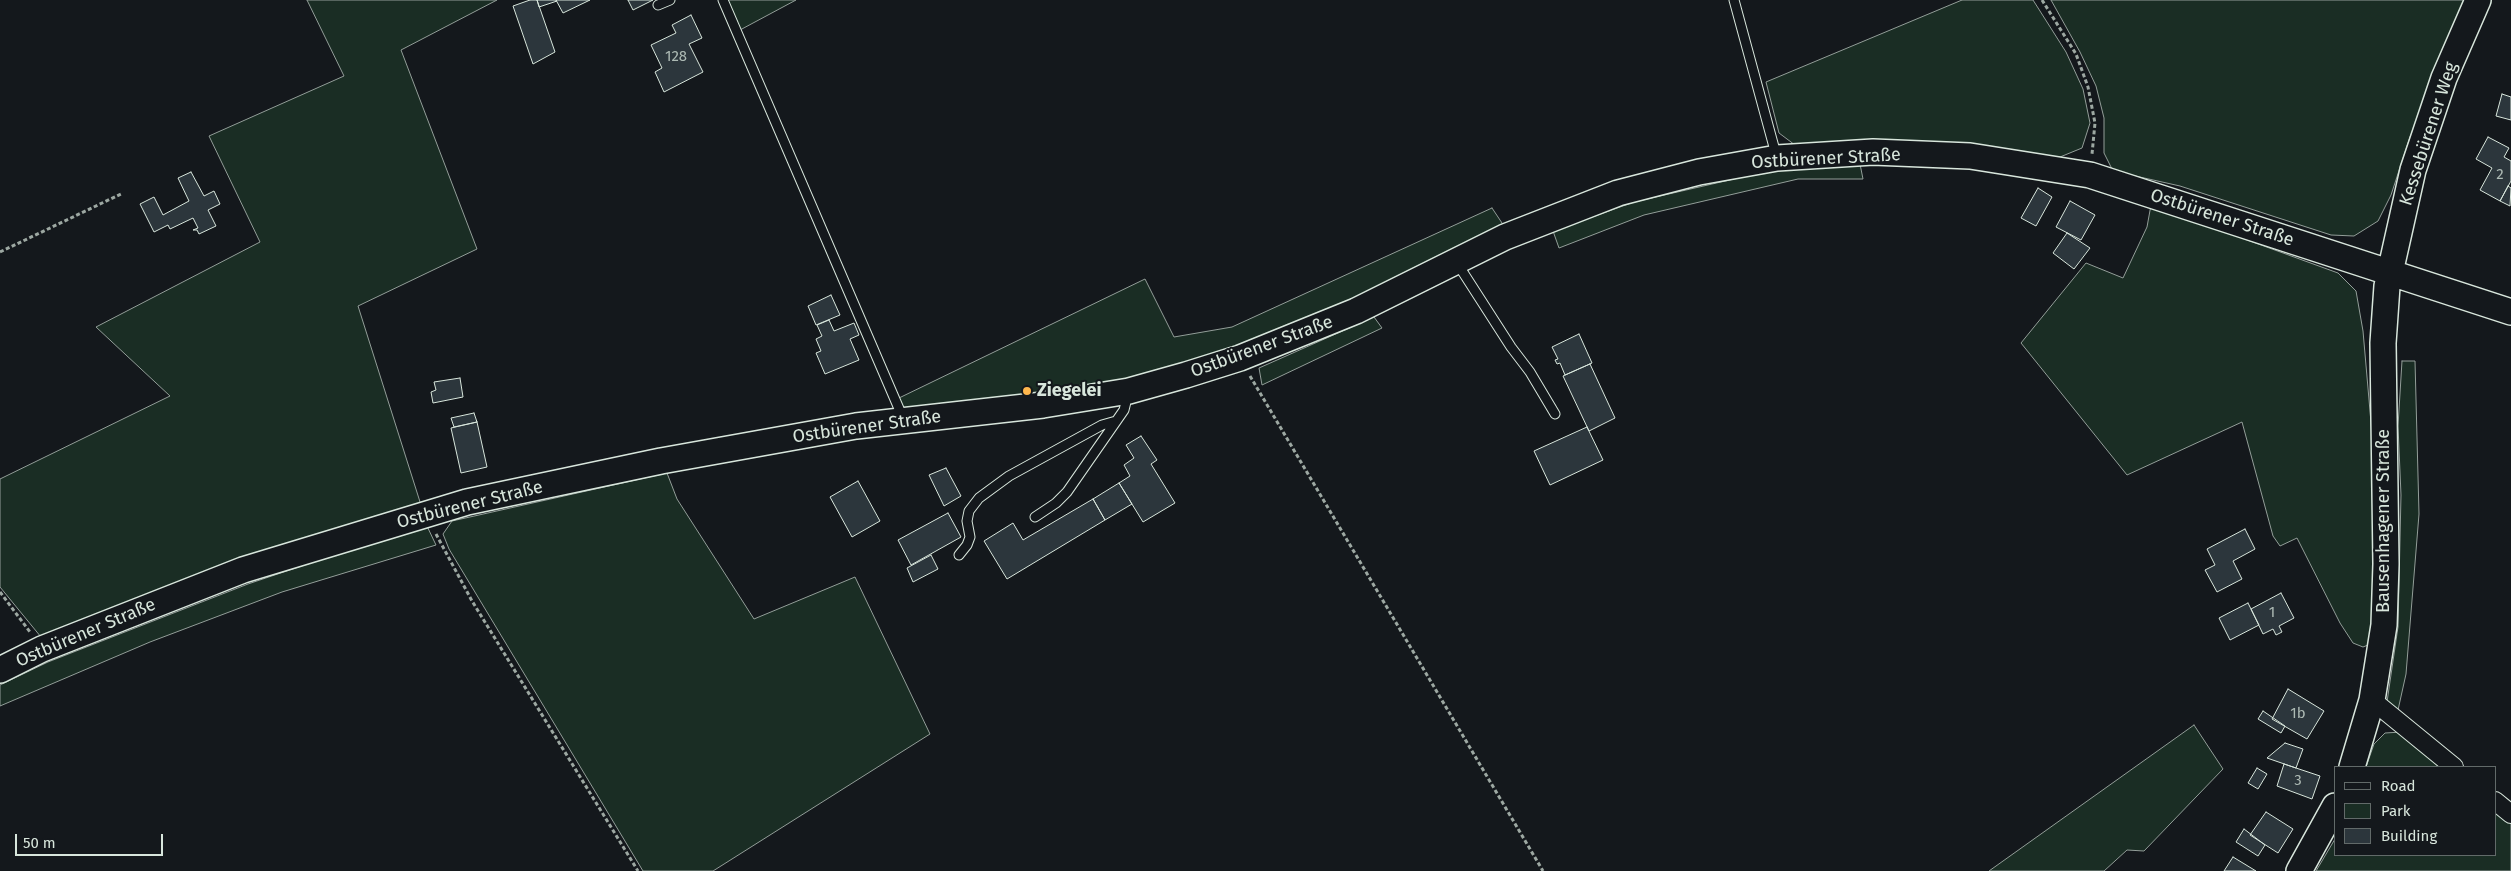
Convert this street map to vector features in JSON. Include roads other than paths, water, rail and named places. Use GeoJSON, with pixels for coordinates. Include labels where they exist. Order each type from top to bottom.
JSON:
{"type":"FeatureCollection","features":[{"type":"Feature","properties":{"kind":"street","name":"Kessebürener Weg"},"geometry":{"type":"LineString","coordinates":[[2390,272],[2413,170],[2444,78],[2478,0]]}},
{"type":"Feature","properties":{"kind":"street","name":"Ostbürener Straße"},"geometry":{"type":"LineString","coordinates":[[0,670],[42,649],[243,570],[467,502],[661,461],[856,426],[1043,405],[1129,391],[1240,358],[1356,312],[1505,237],[1618,193],[1699,172],[1777,158],[1873,152],[1970,156],[2090,175],[2511,312]]}},
{"type":"Feature","properties":{"kind":"street","name":"Bausenhagener Straße"},"geometry":{"type":"LineString","coordinates":[[2352,766],[2372,700],[2384,625],[2386,572],[2382,343],[2383,320],[2390,272]]}},
{"type":"Feature","properties":{"kind":"street"},"geometry":{"type":"LineString","coordinates":[[2372,700],[2453,766]]}},
{"type":"Feature","properties":{"kind":"street"},"geometry":{"type":"LineString","coordinates":[[2496,802],[2511,814]]}},
{"type":"Feature","properties":{"kind":"street"},"geometry":{"type":"LineString","coordinates":[[2299,871],[2334,808]]}},
{"type":"Feature","properties":{"kind":"lane"},"geometry":{"type":"LineString","coordinates":[[658,5],[670,0]]}},
{"type":"Feature","properties":{"kind":"lane"},"geometry":{"type":"LineString","coordinates":[[723,0],[904,420]]}},
{"type":"Feature","properties":{"kind":"lane"},"geometry":{"type":"LineString","coordinates":[[1734,0],[1777,158]]}},
{"type":"Feature","properties":{"kind":"lane"},"geometry":{"type":"LineString","coordinates":[[1456,260],[1555,414]]}},
{"type":"Feature","properties":{"kind":"lane"},"geometry":{"type":"LineString","coordinates":[[1035,517],[1056,503],[1067,492],[1124,410],[1129,391]]}},
{"type":"Feature","properties":{"kind":"lane"},"geometry":{"type":"LineString","coordinates":[[959,555],[967,545],[970,537],[966,521],[969,511],[979,498],[1018,471],[1102,425],[1116,421]]}},
{"type":"Feature","properties":{"kind":"place","name":"Ziegelei"},"geometry":{"type":"Point","coordinates":[1027,391]}}]}
